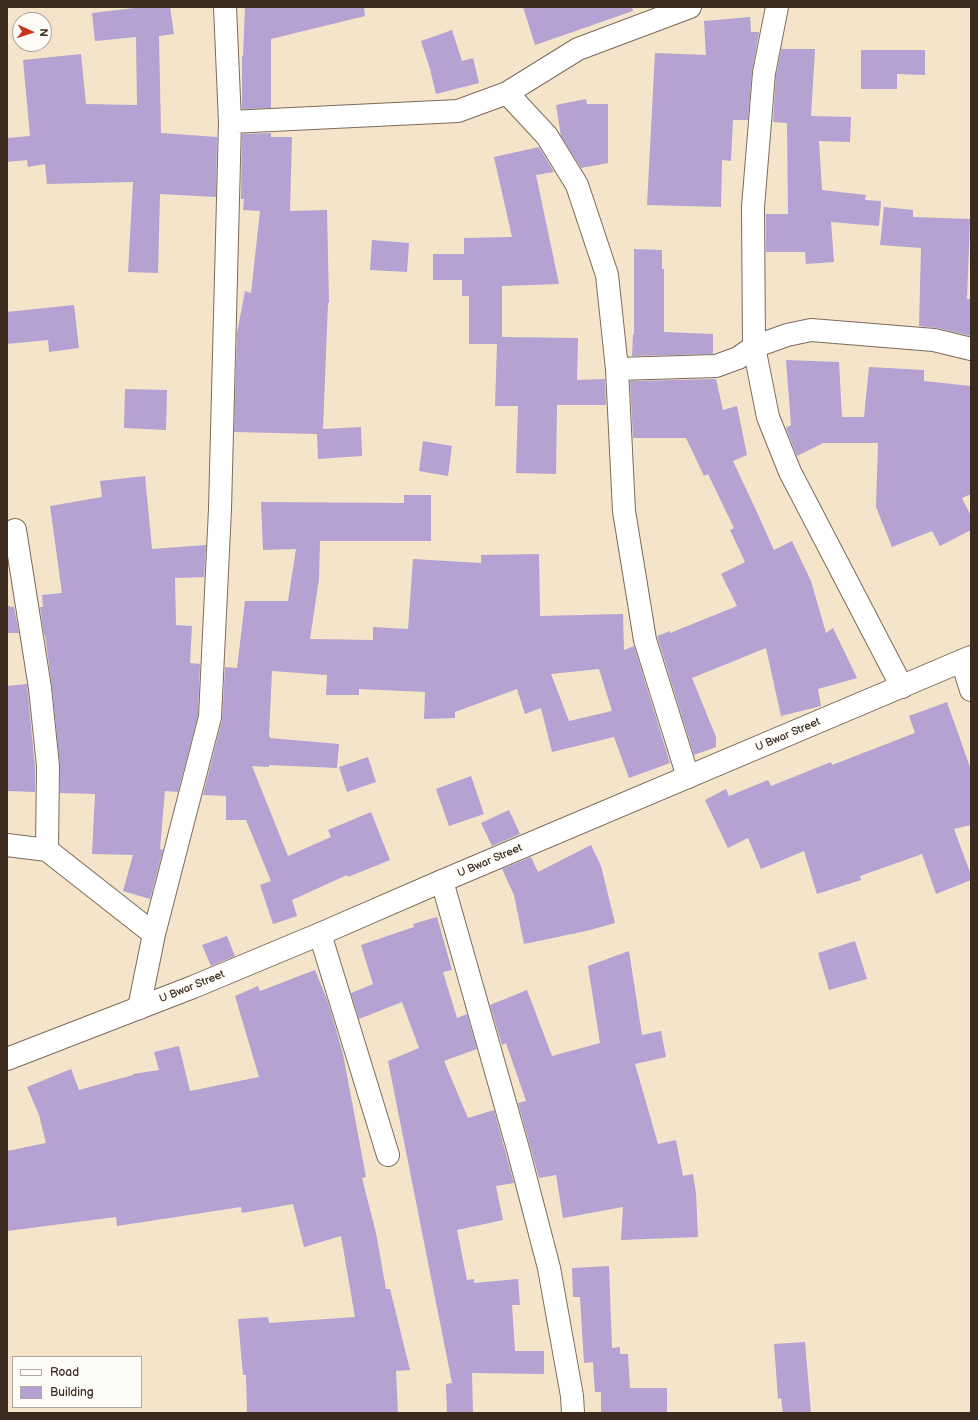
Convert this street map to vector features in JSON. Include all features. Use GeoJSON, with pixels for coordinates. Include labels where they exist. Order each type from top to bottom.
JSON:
{"type":"FeatureCollection","features":[{"type":"Feature","properties":{"kind":"street"},"geometry":{"type":"LineString","coordinates":[[139,1008],[154,934],[210,717],[220,509],[230,122],[225,7]]}},
{"type":"Feature","properties":{"kind":"street"},"geometry":{"type":"LineString","coordinates":[[230,122],[458,111],[507,93],[578,49],[690,7]]}},
{"type":"Feature","properties":{"kind":"street"},"geometry":{"type":"LineString","coordinates":[[777,7],[764,73],[753,207],[754,348],[768,417],[790,472],[902,687]]}},
{"type":"Feature","properties":{"kind":"street"},"geometry":{"type":"LineString","coordinates":[[507,93],[547,136],[577,184],[607,274],[618,369],[624,511],[645,640],[688,777]]}},
{"type":"Feature","properties":{"kind":"street"},"geometry":{"type":"LineString","coordinates":[[618,369],[716,366],[738,358],[754,348],[787,334],[811,330],[934,340],[971,349]]}},
{"type":"Feature","properties":{"kind":"street"},"geometry":{"type":"LineString","coordinates":[[16,530],[40,688],[48,766],[47,850]]}},
{"type":"Feature","properties":{"kind":"street"},"geometry":{"type":"LineString","coordinates":[[966,659],[971,690]]}},
{"type":"Feature","properties":{"kind":"street","name":"U Bwar Street"},"geometry":{"type":"LineString","coordinates":[[7,1059],[193,987],[966,659]]}},
{"type":"Feature","properties":{"kind":"street"},"geometry":{"type":"LineString","coordinates":[[7,845],[47,850],[154,934]]}},
{"type":"Feature","properties":{"kind":"street"},"geometry":{"type":"LineString","coordinates":[[442,881],[518,1149],[549,1268],[572,1396],[573,1413]]}},
{"type":"Feature","properties":{"kind":"street"},"geometry":{"type":"LineString","coordinates":[[320,934],[388,1155]]}},
{"type":"Feature","properties":{"kind":"building"},"geometry":{"type":"Polygon","coordinates":[[[143,7],[170,7],[174,34],[159,36],[161,133],[217,137],[216,197],[160,194],[158,273],[128,272],[133,182],[47,184],[45,164],[28,167],[27,160],[7,162],[7,138],[30,136],[23,60],[81,54],[86,104],[137,105],[136,37],[95,41],[92,13],[143,7]]]}},
{"type":"Feature","properties":{"kind":"building"},"geometry":{"type":"Polygon","coordinates":[[[245,7],[364,7],[365,16],[271,39],[271,108],[242,109],[242,56],[245,7]]]}},
{"type":"Feature","properties":{"kind":"building"},"geometry":{"type":"Polygon","coordinates":[[[523,7],[632,7],[633,11],[535,45],[523,7]]]}},
{"type":"Feature","properties":{"kind":"building"},"geometry":{"type":"Polygon","coordinates":[[[750,17],[751,32],[759,32],[752,72],[748,120],[733,120],[731,161],[722,160],[721,207],[647,205],[655,53],[706,55],[704,21],[750,17]]]}},
{"type":"Feature","properties":{"kind":"building"},"geometry":{"type":"Polygon","coordinates":[[[452,30],[462,61],[473,58],[479,83],[436,94],[421,41],[452,30]]]}},
{"type":"Feature","properties":{"kind":"building"},"geometry":{"type":"Polygon","coordinates":[[[782,46],[782,49],[815,49],[811,116],[851,117],[850,142],[819,141],[822,190],[866,195],[865,200],[881,201],[879,226],[831,222],[834,262],[806,264],[805,252],[766,252],[766,214],[788,214],[787,123],[773,122],[776,75],[782,46]]]}},
{"type":"Feature","properties":{"kind":"building"},"geometry":{"type":"Polygon","coordinates":[[[861,50],[925,50],[925,75],[897,74],[897,89],[861,89],[861,50]]]}},
{"type":"Feature","properties":{"kind":"building"},"geometry":{"type":"Polygon","coordinates":[[[586,99],[587,104],[608,104],[608,163],[581,168],[561,136],[556,105],[586,99]]]}},
{"type":"Feature","properties":{"kind":"building"},"geometry":{"type":"Polygon","coordinates":[[[271,133],[271,137],[292,137],[290,211],[327,210],[329,303],[323,429],[361,427],[362,456],[318,459],[317,434],[234,432],[237,333],[245,291],[251,293],[260,211],[243,210],[244,199],[241,199],[242,134],[271,133]]]}},
{"type":"Feature","properties":{"kind":"building"},"geometry":{"type":"Polygon","coordinates":[[[539,147],[554,172],[536,175],[559,284],[502,286],[502,337],[578,338],[577,380],[605,379],[606,405],[557,405],[556,474],[516,473],[518,406],[495,406],[497,344],[469,344],[469,296],[462,296],[462,280],[433,280],[433,254],[464,254],[464,238],[512,237],[494,157],[539,147]]]}},
{"type":"Feature","properties":{"kind":"building"},"geometry":{"type":"Polygon","coordinates":[[[884,207],[913,210],[913,217],[970,219],[967,299],[971,299],[971,336],[937,328],[919,326],[921,248],[880,245],[884,207]]]}},
{"type":"Feature","properties":{"kind":"building"},"geometry":{"type":"Polygon","coordinates":[[[372,240],[409,243],[407,272],[370,270],[372,240]]]}},
{"type":"Feature","properties":{"kind":"building"},"geometry":{"type":"Polygon","coordinates":[[[634,249],[662,250],[662,269],[664,269],[664,332],[713,334],[713,354],[632,356],[634,334],[634,249]]]}},
{"type":"Feature","properties":{"kind":"building"},"geometry":{"type":"Polygon","coordinates":[[[74,305],[79,348],[49,352],[48,340],[7,344],[7,312],[74,305]]]}},
{"type":"Feature","properties":{"kind":"building"},"geometry":{"type":"Polygon","coordinates":[[[786,360],[839,362],[842,417],[864,417],[869,367],[924,370],[924,381],[971,386],[971,494],[962,498],[971,516],[971,530],[940,546],[932,531],[892,547],[876,507],[878,443],[823,443],[797,456],[786,428],[791,425],[786,360]]]}},
{"type":"Feature","properties":{"kind":"building"},"geometry":{"type":"Polygon","coordinates":[[[716,379],[723,410],[737,406],[747,455],[733,461],[774,550],[792,541],[811,581],[826,633],[833,628],[857,678],[818,689],[821,706],[781,716],[766,648],[692,678],[716,737],[716,747],[694,755],[657,636],[670,631],[670,633],[737,606],[721,574],[745,562],[730,530],[734,528],[708,474],[704,476],[686,438],[633,438],[630,381],[716,379]]]}},
{"type":"Feature","properties":{"kind":"building"},"geometry":{"type":"Polygon","coordinates":[[[125,389],[167,390],[166,430],[124,428],[125,389]]]}},
{"type":"Feature","properties":{"kind":"building"},"geometry":{"type":"Polygon","coordinates":[[[423,441],[452,446],[448,476],[419,471],[423,441]]]}},
{"type":"Feature","properties":{"kind":"building"},"geometry":{"type":"Polygon","coordinates":[[[145,476],[152,549],[206,545],[204,577],[175,578],[176,625],[192,626],[190,663],[200,664],[198,715],[178,792],[165,791],[160,849],[163,850],[150,899],[123,891],[133,855],[92,854],[95,794],[60,793],[60,765],[52,687],[40,607],[43,607],[42,595],[62,593],[50,506],[102,497],[100,481],[145,476]]]}},
{"type":"Feature","properties":{"kind":"building"},"geometry":{"type":"Polygon","coordinates":[[[404,495],[431,495],[431,541],[320,541],[319,579],[310,639],[373,640],[373,627],[408,629],[413,559],[481,563],[481,555],[539,554],[540,616],[623,614],[624,650],[634,646],[670,763],[629,778],[614,737],[552,752],[541,708],[525,714],[517,689],[455,712],[455,718],[424,719],[425,692],[359,689],[359,695],[326,695],[327,675],[272,671],[270,738],[339,744],[337,768],[269,765],[269,767],[252,766],[288,856],[331,837],[328,830],[371,812],[390,860],[348,877],[347,875],[292,900],[297,916],[273,924],[260,885],[271,881],[246,820],[226,820],[226,796],[203,795],[222,720],[225,667],[237,668],[245,601],[288,601],[296,549],[263,550],[261,502],[404,503],[404,495]],[[599,669],[551,674],[569,721],[612,711],[599,669]]]}},
{"type":"Feature","properties":{"kind":"building"},"geometry":{"type":"Polygon","coordinates":[[[7,606],[14,607],[19,633],[7,633],[7,606]]]}},
{"type":"Feature","properties":{"kind":"building"},"geometry":{"type":"Polygon","coordinates":[[[27,684],[35,767],[35,792],[7,791],[7,686],[27,684]]]}},
{"type":"Feature","properties":{"kind":"building"},"geometry":{"type":"Polygon","coordinates":[[[947,702],[971,770],[971,825],[954,829],[971,875],[971,880],[936,894],[922,854],[860,876],[861,880],[817,894],[804,851],[761,869],[748,838],[728,848],[705,800],[726,789],[729,796],[768,780],[771,786],[831,762],[832,765],[915,733],[909,716],[947,702]]]}},
{"type":"Feature","properties":{"kind":"building"},"geometry":{"type":"Polygon","coordinates":[[[368,757],[376,782],[347,792],[339,767],[368,757]]]}},
{"type":"Feature","properties":{"kind":"building"},"geometry":{"type":"Polygon","coordinates":[[[471,776],[484,814],[449,826],[436,789],[471,776]]]}},
{"type":"Feature","properties":{"kind":"building"},"geometry":{"type":"Polygon","coordinates":[[[509,810],[520,834],[492,846],[481,823],[509,810]]]}},
{"type":"Feature","properties":{"kind":"building"},"geometry":{"type":"Polygon","coordinates":[[[591,845],[601,866],[615,923],[586,931],[524,944],[514,895],[502,869],[531,857],[538,872],[591,845]]]}},
{"type":"Feature","properties":{"kind":"building"},"geometry":{"type":"Polygon","coordinates":[[[437,917],[452,970],[443,972],[457,1018],[467,1014],[477,1049],[444,1061],[468,1118],[494,1110],[514,1183],[496,1186],[503,1220],[457,1230],[467,1280],[474,1279],[474,1283],[518,1279],[520,1305],[512,1305],[515,1351],[544,1351],[544,1374],[472,1373],[473,1413],[447,1413],[446,1384],[452,1383],[388,1061],[419,1048],[402,1002],[359,1019],[351,993],[373,984],[361,945],[414,927],[413,924],[437,917]]]}},
{"type":"Feature","properties":{"kind":"building"},"geometry":{"type":"Polygon","coordinates":[[[227,936],[235,956],[211,966],[202,945],[227,936]]]}},
{"type":"Feature","properties":{"kind":"building"},"geometry":{"type":"Polygon","coordinates":[[[855,941],[867,979],[829,990],[818,953],[855,941]]]}},
{"type":"Feature","properties":{"kind":"building"},"geometry":{"type":"Polygon","coordinates":[[[629,951],[642,1035],[661,1031],[666,1057],[635,1064],[658,1144],[676,1140],[683,1176],[693,1174],[696,1193],[698,1237],[621,1240],[623,1207],[563,1218],[556,1175],[539,1178],[518,1103],[526,1101],[506,1043],[502,1045],[490,1005],[527,990],[552,1056],[600,1043],[588,966],[629,951]]]}},
{"type":"Feature","properties":{"kind":"building"},"geometry":{"type":"Polygon","coordinates":[[[315,970],[328,1002],[343,1054],[366,1177],[362,1178],[376,1233],[386,1289],[390,1289],[410,1370],[396,1371],[398,1413],[247,1413],[246,1375],[243,1375],[238,1319],[268,1317],[269,1323],[355,1317],[341,1236],[304,1247],[293,1204],[242,1213],[241,1207],[117,1226],[116,1217],[7,1231],[7,1151],[46,1143],[39,1115],[27,1087],[71,1069],[79,1090],[133,1074],[159,1070],[154,1052],[179,1046],[190,1091],[259,1077],[235,996],[258,986],[260,991],[315,970]]]}},
{"type":"Feature","properties":{"kind":"building"},"geometry":{"type":"Polygon","coordinates":[[[609,1266],[612,1348],[620,1347],[620,1354],[628,1354],[630,1388],[667,1388],[667,1413],[601,1413],[601,1392],[595,1392],[593,1362],[584,1363],[580,1297],[573,1297],[572,1268],[609,1266]]]}},
{"type":"Feature","properties":{"kind":"building"},"geometry":{"type":"Polygon","coordinates":[[[805,1342],[811,1413],[783,1413],[781,1398],[778,1399],[774,1344],[805,1342]]]}}]}
